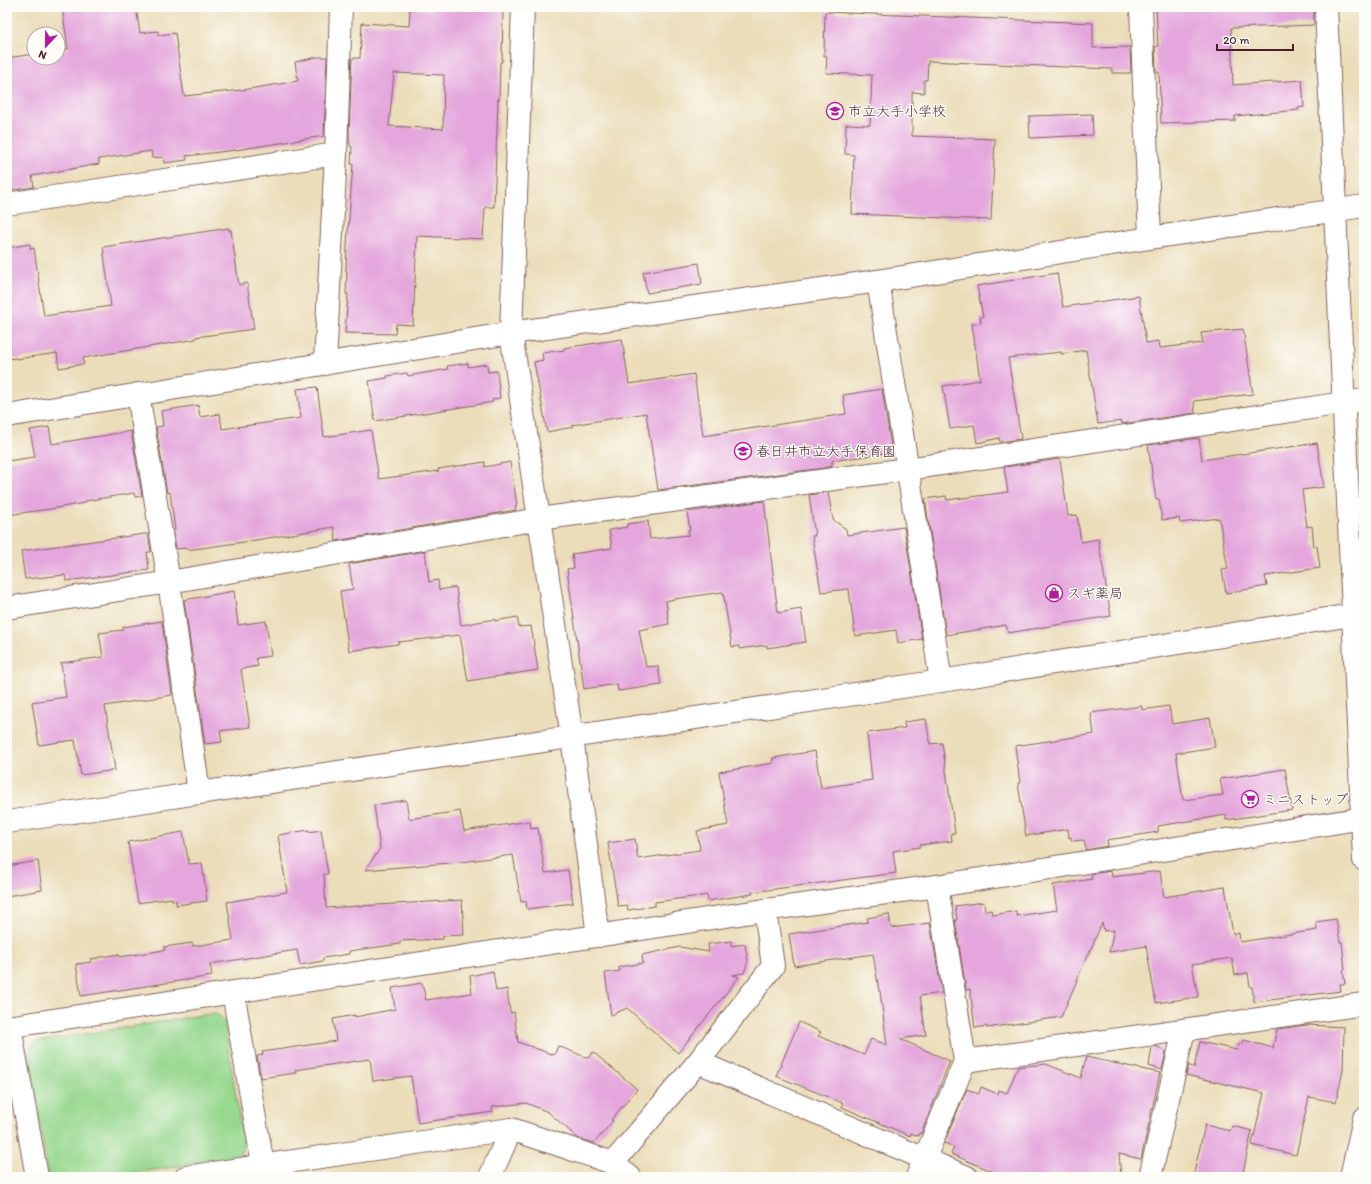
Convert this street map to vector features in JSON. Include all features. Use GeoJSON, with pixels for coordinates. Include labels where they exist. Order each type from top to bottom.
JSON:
{"type":"FeatureCollection","features":[{"type":"Feature","properties":{"kind":"street"},"geometry":{"type":"LineString","coordinates":[[325,364],[336,154],[341,7]]}},
{"type":"Feature","properties":{"kind":"street"},"geometry":{"type":"LineString","coordinates":[[523,7],[511,333],[572,737],[598,936]]}},
{"type":"Feature","properties":{"kind":"street"},"geometry":{"type":"LineString","coordinates":[[1141,7],[1150,238]]}},
{"type":"Feature","properties":{"kind":"street"},"geometry":{"type":"LineString","coordinates":[[1326,7],[1335,210],[1354,401],[1364,860]]}},
{"type":"Feature","properties":{"kind":"street"},"geometry":{"type":"LineString","coordinates":[[7,204],[336,154]]}},
{"type":"Feature","properties":{"kind":"street"},"geometry":{"type":"LineString","coordinates":[[7,416],[511,333],[878,282],[1150,238],[1364,206]]}},
{"type":"Feature","properties":{"kind":"street"},"geometry":{"type":"LineString","coordinates":[[878,282],[941,681]]}},
{"type":"Feature","properties":{"kind":"street"},"geometry":{"type":"LineString","coordinates":[[138,394],[169,582],[199,793]]}},
{"type":"Feature","properties":{"kind":"street"},"geometry":{"type":"LineString","coordinates":[[7,608],[169,582],[539,518],[908,470],[1354,401]]}},
{"type":"Feature","properties":{"kind":"street"},"geometry":{"type":"LineString","coordinates":[[7,822],[941,681],[1358,614]]}},
{"type":"Feature","properties":{"kind":"street"},"geometry":{"type":"LineString","coordinates":[[37,1177],[9,1027],[765,910],[937,886],[1363,818]]}},
{"type":"Feature","properties":{"kind":"street"},"geometry":{"type":"LineString","coordinates":[[921,1168],[965,1061],[937,886]]}},
{"type":"Feature","properties":{"kind":"street"},"geometry":{"type":"LineString","coordinates":[[613,1163],[698,1062],[773,966],[765,910]]}},
{"type":"Feature","properties":{"kind":"street"},"geometry":{"type":"LineString","coordinates":[[233,992],[263,1165]]}},
{"type":"Feature","properties":{"kind":"street"},"geometry":{"type":"LineString","coordinates":[[965,1061],[1364,1004]]}},
{"type":"Feature","properties":{"kind":"street"},"geometry":{"type":"LineString","coordinates":[[1150,1177],[1184,1030]]}},
{"type":"Feature","properties":{"kind":"street"},"geometry":{"type":"LineString","coordinates":[[698,1062],[921,1168],[967,1177]]}},
{"type":"Feature","properties":{"kind":"street"},"geometry":{"type":"LineString","coordinates":[[1351,1177],[1364,1119]]}},
{"type":"Feature","properties":{"kind":"street"},"geometry":{"type":"LineString","coordinates":[[490,1177],[511,1129]]}},
{"type":"Feature","properties":{"kind":"street"},"geometry":{"type":"LineString","coordinates":[[186,1177],[511,1129],[613,1163],[630,1177]]}},
{"type":"Feature","properties":{"kind":"green space"},"geometry":{"type":"Polygon","coordinates":[[[215,1013],[224,1020],[244,1148],[237,1157],[110,1177],[48,1177],[28,1050],[35,1042],[215,1013]]]}},
{"type":"Feature","properties":{"kind":"building"},"geometry":{"type":"Polygon","coordinates":[[[62,7],[136,7],[140,33],[158,31],[158,35],[175,33],[184,96],[242,90],[298,81],[295,62],[317,57],[327,57],[324,136],[236,150],[186,156],[187,160],[164,163],[163,157],[152,158],[151,151],[99,159],[99,164],[32,176],[34,187],[7,191],[7,58],[26,55],[26,66],[66,66],[66,49],[68,49],[66,26],[65,26],[62,7]]]}},
{"type":"Feature","properties":{"kind":"building"},"geometry":{"type":"Polygon","coordinates":[[[433,7],[503,7],[502,62],[500,62],[494,207],[485,207],[483,239],[417,236],[413,325],[396,324],[395,334],[345,333],[348,294],[346,294],[347,245],[353,164],[351,164],[352,147],[350,146],[349,133],[352,58],[360,58],[362,23],[409,26],[410,9],[433,10],[433,7]],[[394,73],[389,126],[443,129],[444,75],[394,73]]]}},
{"type":"Feature","properties":{"kind":"building"},"geometry":{"type":"Polygon","coordinates":[[[1156,7],[1314,7],[1314,25],[1231,28],[1233,85],[1302,80],[1304,107],[1298,108],[1299,110],[1235,116],[1235,121],[1161,123],[1159,72],[1156,72],[1155,47],[1158,46],[1156,7]]]}},
{"type":"Feature","properties":{"kind":"building"},"geometry":{"type":"Polygon","coordinates":[[[825,12],[1093,23],[1093,48],[1130,47],[1131,73],[1112,73],[1112,69],[928,61],[927,80],[924,80],[924,93],[912,92],[912,136],[995,139],[991,220],[852,214],[854,155],[845,154],[846,124],[870,125],[872,75],[826,73],[827,56],[824,56],[825,12]]]}},
{"type":"Feature","properties":{"kind":"building"},"geometry":{"type":"Polygon","coordinates":[[[1092,114],[1093,135],[1030,138],[1029,116],[1092,114]]]}},
{"type":"Feature","properties":{"kind":"building"},"geometry":{"type":"Polygon","coordinates":[[[229,228],[229,231],[231,230],[239,285],[247,283],[254,329],[196,337],[196,339],[83,358],[84,364],[59,368],[57,353],[7,359],[7,248],[30,244],[30,249],[34,248],[44,316],[111,306],[103,247],[229,228]]]}},
{"type":"Feature","properties":{"kind":"building"},"geometry":{"type":"Polygon","coordinates":[[[699,263],[702,284],[647,293],[643,272],[699,263]]]}},
{"type":"Feature","properties":{"kind":"building"},"geometry":{"type":"Polygon","coordinates":[[[1057,273],[1063,307],[1139,296],[1146,343],[1159,341],[1160,348],[1203,343],[1201,333],[1243,329],[1253,394],[1194,401],[1195,413],[1122,424],[1122,421],[1098,424],[1086,350],[1061,354],[1061,352],[1008,358],[1021,439],[1000,442],[999,438],[977,443],[974,425],[950,429],[943,386],[980,380],[972,324],[981,323],[980,317],[983,317],[977,286],[1057,273]]]}},
{"type":"Feature","properties":{"kind":"building"},"geometry":{"type":"Polygon","coordinates":[[[622,339],[629,384],[694,374],[703,436],[846,414],[843,395],[882,389],[892,452],[832,461],[832,466],[824,468],[658,490],[646,413],[572,425],[573,427],[547,432],[534,362],[543,360],[542,353],[622,339]]]}},
{"type":"Feature","properties":{"kind":"building"},"geometry":{"type":"Polygon","coordinates":[[[468,363],[468,367],[487,364],[488,372],[497,371],[500,398],[492,400],[493,402],[375,421],[369,381],[387,378],[387,376],[407,373],[408,376],[448,369],[447,366],[468,363]]]}},
{"type":"Feature","properties":{"kind":"building"},"geometry":{"type":"Polygon","coordinates":[[[317,387],[324,437],[371,430],[379,479],[439,471],[438,469],[485,462],[485,467],[510,462],[517,505],[515,506],[516,510],[336,541],[334,527],[187,550],[187,548],[176,549],[170,492],[167,493],[156,427],[163,426],[161,411],[198,405],[200,417],[220,414],[222,429],[301,418],[297,389],[317,387]]]}},
{"type":"Feature","properties":{"kind":"building"},"geometry":{"type":"Polygon","coordinates":[[[49,427],[52,444],[131,431],[142,496],[135,497],[134,493],[85,501],[85,503],[7,515],[7,461],[35,457],[30,430],[49,427]]]}},
{"type":"Feature","properties":{"kind":"building"},"geometry":{"type":"Polygon","coordinates":[[[1199,438],[1202,460],[1317,443],[1324,487],[1302,490],[1307,527],[1312,526],[1314,547],[1317,546],[1320,568],[1265,576],[1267,586],[1226,593],[1222,570],[1228,569],[1219,518],[1180,523],[1179,518],[1162,520],[1159,499],[1156,500],[1148,445],[1199,438]]]}},
{"type":"Feature","properties":{"kind":"building"},"geometry":{"type":"Polygon","coordinates":[[[1060,459],[1068,516],[1077,515],[1081,542],[1098,539],[1111,616],[1008,633],[1006,625],[946,635],[925,499],[946,496],[947,500],[1008,492],[1004,467],[1060,459]]]}},
{"type":"Feature","properties":{"kind":"building"},"geometry":{"type":"Polygon","coordinates":[[[828,492],[833,520],[846,529],[847,535],[904,527],[922,639],[898,643],[896,630],[855,636],[849,589],[821,592],[812,536],[815,536],[809,495],[828,492]]]}},
{"type":"Feature","properties":{"kind":"building"},"geometry":{"type":"Polygon","coordinates":[[[764,501],[778,613],[801,609],[806,642],[767,648],[767,645],[739,649],[739,646],[732,647],[723,592],[674,599],[666,601],[669,624],[639,630],[646,667],[658,666],[661,685],[618,691],[617,684],[584,689],[567,569],[574,568],[572,554],[612,548],[609,530],[627,527],[627,524],[648,521],[650,539],[689,535],[688,530],[690,530],[687,512],[764,501]]]}},
{"type":"Feature","properties":{"kind":"building"},"geometry":{"type":"Polygon","coordinates":[[[148,534],[151,552],[147,552],[149,570],[66,581],[65,575],[25,579],[21,551],[148,534]]]}},
{"type":"Feature","properties":{"kind":"building"},"geometry":{"type":"Polygon","coordinates":[[[425,551],[429,582],[438,580],[439,590],[456,587],[461,625],[517,617],[519,627],[531,626],[538,670],[468,681],[460,635],[398,642],[398,644],[349,651],[340,591],[353,589],[349,564],[425,551]]]}},
{"type":"Feature","properties":{"kind":"building"},"geometry":{"type":"Polygon","coordinates":[[[234,591],[238,625],[266,621],[271,656],[256,658],[258,666],[241,669],[250,727],[220,731],[222,742],[205,744],[184,600],[234,591]]]}},
{"type":"Feature","properties":{"kind":"building"},"geometry":{"type":"Polygon","coordinates":[[[162,621],[172,695],[105,706],[115,770],[81,775],[75,740],[39,745],[32,702],[66,697],[61,663],[103,657],[99,633],[123,630],[123,627],[162,621]]]}},
{"type":"Feature","properties":{"kind":"building"},"geometry":{"type":"Polygon","coordinates":[[[1142,706],[1142,710],[1169,706],[1172,724],[1210,718],[1215,747],[1176,753],[1183,800],[1223,795],[1220,779],[1285,769],[1292,810],[1226,820],[1226,815],[1158,826],[1158,832],[1107,840],[1108,846],[1086,850],[1084,840],[1072,841],[1071,837],[1069,838],[1068,829],[1026,836],[1018,783],[1020,783],[1015,746],[1094,734],[1091,713],[1142,706]]]}},
{"type":"Feature","properties":{"kind":"building"},"geometry":{"type":"Polygon","coordinates":[[[926,719],[930,744],[942,743],[955,833],[951,833],[952,841],[920,845],[920,847],[893,851],[896,873],[752,892],[752,894],[708,901],[707,895],[655,902],[655,906],[628,910],[627,905],[618,906],[608,843],[635,839],[638,859],[700,850],[697,831],[728,825],[719,772],[773,763],[773,758],[815,751],[821,788],[872,780],[867,733],[905,728],[904,722],[926,719]]]}},
{"type":"Feature","properties":{"kind":"building"},"geometry":{"type":"Polygon","coordinates":[[[406,800],[409,819],[460,811],[464,831],[530,821],[531,829],[538,828],[545,873],[568,870],[573,903],[527,909],[526,901],[521,902],[513,855],[461,862],[365,870],[380,849],[374,805],[406,800]]]}},
{"type":"Feature","properties":{"kind":"building"},"geometry":{"type":"Polygon","coordinates":[[[309,830],[309,832],[321,830],[328,874],[324,874],[326,908],[462,900],[464,935],[443,936],[443,939],[400,941],[400,944],[349,951],[349,954],[323,958],[323,961],[300,965],[297,950],[210,964],[212,976],[81,996],[76,964],[92,962],[91,959],[119,954],[119,957],[165,950],[164,947],[192,943],[193,946],[233,940],[227,902],[287,892],[278,835],[309,830]]]}},
{"type":"Feature","properties":{"kind":"building"},"geometry":{"type":"Polygon","coordinates":[[[183,832],[189,864],[202,863],[207,901],[176,905],[176,900],[172,901],[172,898],[138,903],[128,842],[183,832]]]}},
{"type":"Feature","properties":{"kind":"building"},"geometry":{"type":"Polygon","coordinates":[[[38,861],[42,890],[7,896],[7,866],[38,861]]]}},
{"type":"Feature","properties":{"kind":"building"},"geometry":{"type":"Polygon","coordinates":[[[1111,871],[1112,877],[1160,871],[1164,897],[1225,887],[1233,934],[1239,933],[1240,942],[1317,930],[1316,922],[1336,919],[1340,942],[1342,942],[1345,984],[1340,984],[1341,991],[1254,1002],[1248,973],[1235,975],[1232,958],[1192,964],[1198,997],[1156,1003],[1146,946],[1109,952],[1114,930],[1104,931],[1102,923],[1061,1017],[987,1028],[987,1026],[975,1028],[970,989],[966,990],[955,920],[957,920],[955,906],[984,902],[985,911],[992,910],[993,915],[1016,911],[1017,916],[1057,910],[1053,885],[1092,879],[1091,874],[1111,871]]]}},
{"type":"Feature","properties":{"kind":"building"},"geometry":{"type":"Polygon","coordinates":[[[889,914],[891,928],[930,923],[942,993],[920,996],[926,1035],[900,1039],[950,1061],[921,1134],[919,1133],[918,1136],[911,1133],[910,1136],[842,1107],[843,1103],[776,1076],[799,1022],[821,1032],[818,1036],[864,1055],[871,1039],[887,1045],[880,991],[873,954],[794,966],[789,934],[868,922],[867,918],[889,914]]]}},
{"type":"Feature","properties":{"kind":"building"},"geometry":{"type":"Polygon","coordinates":[[[731,941],[731,946],[745,944],[748,961],[744,973],[733,975],[739,977],[678,1053],[627,1008],[611,1015],[605,973],[620,971],[619,967],[643,963],[642,955],[680,947],[709,952],[708,944],[731,941]]]}},
{"type":"Feature","properties":{"kind":"building"},"geometry":{"type":"Polygon","coordinates":[[[493,971],[496,991],[507,989],[510,1013],[514,1012],[518,1042],[554,1055],[558,1046],[588,1058],[593,1052],[637,1089],[594,1143],[579,1139],[548,1112],[526,1103],[492,1107],[493,1112],[418,1123],[411,1076],[373,1081],[370,1059],[295,1070],[296,1073],[261,1078],[257,1056],[263,1055],[262,1052],[336,1041],[333,1019],[355,1015],[355,1017],[395,1009],[392,988],[422,983],[426,1000],[472,993],[470,976],[493,971]]]}},
{"type":"Feature","properties":{"kind":"building"},"geometry":{"type":"Polygon","coordinates":[[[1307,1025],[1344,1027],[1343,1071],[1336,1102],[1309,1097],[1296,1155],[1252,1145],[1264,1093],[1186,1075],[1189,1065],[1194,1068],[1200,1042],[1237,1050],[1239,1043],[1242,1044],[1244,1040],[1273,1048],[1277,1029],[1307,1025]]]}},
{"type":"Feature","properties":{"kind":"building"},"geometry":{"type":"Polygon","coordinates":[[[1156,1046],[1166,1052],[1162,1070],[1149,1066],[1152,1047],[1156,1046]]]}},
{"type":"Feature","properties":{"kind":"building"},"geometry":{"type":"Polygon","coordinates":[[[1086,1057],[1160,1073],[1141,1159],[1119,1154],[1121,1177],[1006,1177],[951,1154],[954,1147],[944,1143],[967,1089],[979,1094],[981,1087],[998,1094],[999,1090],[1007,1093],[1018,1067],[1046,1064],[1081,1078],[1086,1057]]]}},
{"type":"Feature","properties":{"kind":"building"},"geometry":{"type":"Polygon","coordinates":[[[1205,1125],[1230,1131],[1232,1126],[1252,1131],[1242,1177],[1193,1177],[1205,1125]]]}},
{"type":"Feature","properties":{"kind":"place","name":"市立大手小学校"},"geometry":{"type":"Point","coordinates":[835,111]}},
{"type":"Feature","properties":{"kind":"place","name":"春日井市立大手保育園"},"geometry":{"type":"Point","coordinates":[743,451]}},
{"type":"Feature","properties":{"kind":"place","name":"スギ薬局"},"geometry":{"type":"Point","coordinates":[1054,593]}},
{"type":"Feature","properties":{"kind":"place","name":"ミニストップ"},"geometry":{"type":"Point","coordinates":[1250,799]}}]}
